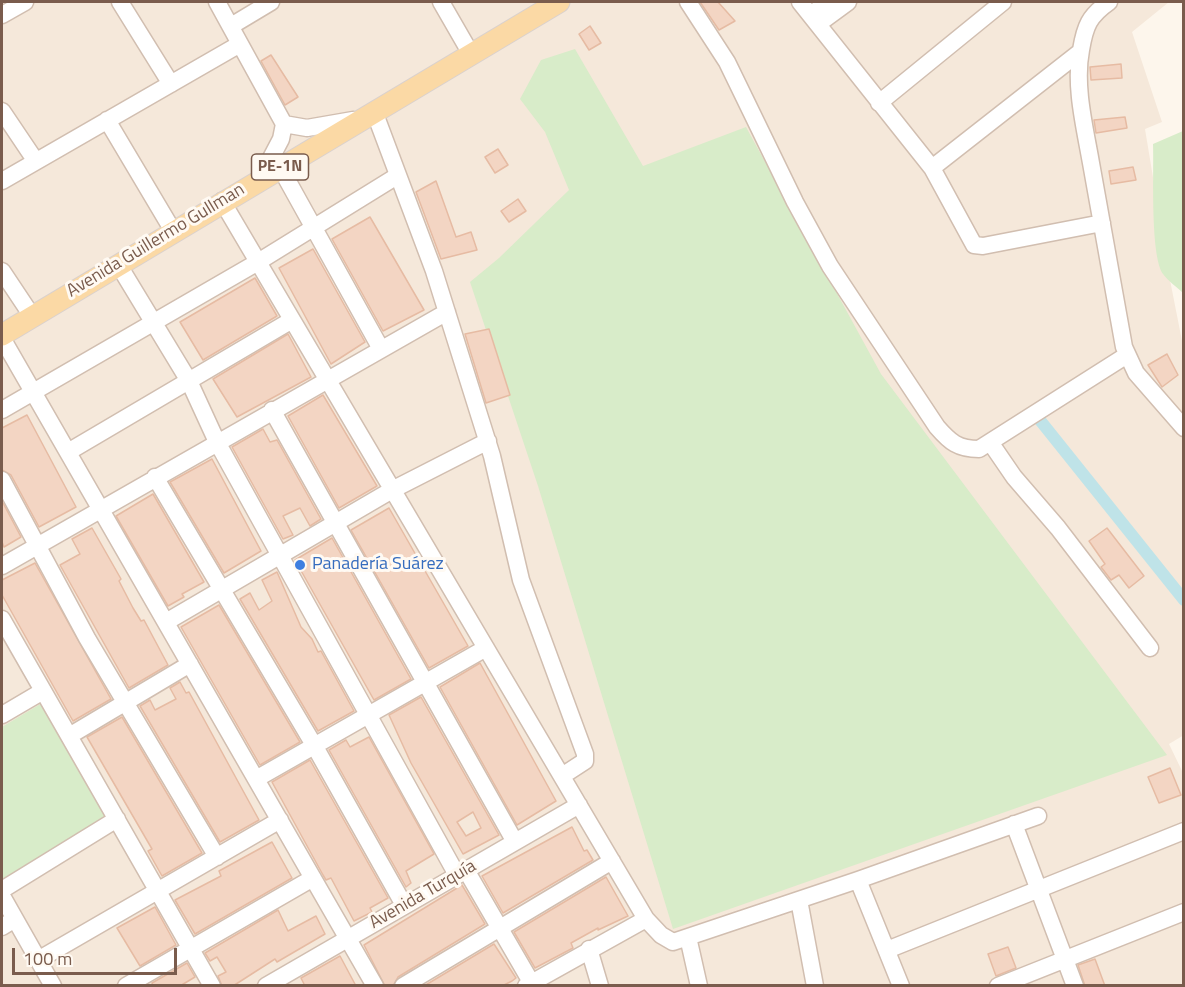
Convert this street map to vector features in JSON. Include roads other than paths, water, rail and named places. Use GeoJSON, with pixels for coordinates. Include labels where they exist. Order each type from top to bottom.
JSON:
{"type":"FeatureCollection","features":[{"type":"Feature","properties":{"kind":"main road","name":"Avenida Guillermo Gullman"},"geometry":{"type":"LineString","coordinates":[[2,337],[32,316],[260,178],[559,2]]}},
{"type":"Feature","properties":{"kind":"street"},"geometry":{"type":"LineString","coordinates":[[2,15],[25,2]]}},
{"type":"Feature","properties":{"kind":"street"},"geometry":{"type":"LineString","coordinates":[[120,2],[171,84]]}},
{"type":"Feature","properties":{"kind":"street"},"geometry":{"type":"LineString","coordinates":[[217,2],[284,124],[281,139],[260,178]]}},
{"type":"Feature","properties":{"kind":"street"},"geometry":{"type":"LineString","coordinates":[[231,26],[271,2]]}},
{"type":"Feature","properties":{"kind":"street"},"geometry":{"type":"LineString","coordinates":[[441,2],[471,54]]}},
{"type":"Feature","properties":{"kind":"street"},"geometry":{"type":"LineString","coordinates":[[688,2],[727,62],[795,202],[830,266],[937,427],[952,444],[964,449],[979,449],[1127,355]]}},
{"type":"Feature","properties":{"kind":"street"},"geometry":{"type":"LineString","coordinates":[[800,2],[932,168],[974,245],[983,246],[1102,224]]}},
{"type":"Feature","properties":{"kind":"street"},"geometry":{"type":"LineString","coordinates":[[814,19],[827,2]]}},
{"type":"Feature","properties":{"kind":"street"},"geometry":{"type":"LineString","coordinates":[[814,19],[848,2]]}},
{"type":"Feature","properties":{"kind":"street"},"geometry":{"type":"LineString","coordinates":[[879,103],[1003,2]]}},
{"type":"Feature","properties":{"kind":"street"},"geometry":{"type":"LineString","coordinates":[[1098,4],[1086,27],[1080,52],[1081,101],[1127,355],[1136,373],[1184,429]]}},
{"type":"Feature","properties":{"kind":"street"},"geometry":{"type":"LineString","coordinates":[[2,181],[240,44]]}},
{"type":"Feature","properties":{"kind":"street"},"geometry":{"type":"LineString","coordinates":[[932,168],[1080,52]]}},
{"type":"Feature","properties":{"kind":"street"},"geometry":{"type":"LineString","coordinates":[[2,111],[35,160]]}},
{"type":"Feature","properties":{"kind":"street"},"geometry":{"type":"LineString","coordinates":[[284,124],[306,128],[327,126],[369,115],[397,176],[447,312],[488,441],[521,580],[585,754],[585,761],[580,766],[562,776]]}},
{"type":"Feature","properties":{"kind":"street"},"geometry":{"type":"LineString","coordinates":[[107,120],[173,231]]}},
{"type":"Feature","properties":{"kind":"street"},"geometry":{"type":"LineString","coordinates":[[280,167],[381,349]]}},
{"type":"Feature","properties":{"kind":"street"},"geometry":{"type":"LineString","coordinates":[[2,410],[258,262],[397,176]]}},
{"type":"Feature","properties":{"kind":"street"},"geometry":{"type":"LineString","coordinates":[[222,201],[646,919],[661,934],[673,942],[1038,816]]}},
{"type":"Feature","properties":{"kind":"street"},"geometry":{"type":"LineString","coordinates":[[118,264],[189,381],[217,442],[368,714],[461,873],[501,927],[528,984],[646,919]]}},
{"type":"Feature","properties":{"kind":"street"},"geometry":{"type":"LineString","coordinates":[[2,271],[32,316]]}},
{"type":"Feature","properties":{"kind":"street"},"geometry":{"type":"LineString","coordinates":[[2,566],[447,312]]}},
{"type":"Feature","properties":{"kind":"street"},"geometry":{"type":"LineString","coordinates":[[68,452],[292,320]]}},
{"type":"Feature","properties":{"kind":"street"},"geometry":{"type":"LineString","coordinates":[[2,337],[375,986]]}},
{"type":"Feature","properties":{"kind":"street"},"geometry":{"type":"LineString","coordinates":[[272,410],[334,524],[427,681],[515,842]]}},
{"type":"Feature","properties":{"kind":"street"},"geometry":{"type":"LineString","coordinates":[[166,622],[392,490],[488,441]]}},
{"type":"Feature","properties":{"kind":"street"},"geometry":{"type":"LineString","coordinates":[[990,442],[1014,477],[1059,528],[1150,648]]}},
{"type":"Feature","properties":{"kind":"street"},"geometry":{"type":"LineString","coordinates":[[155,477],[314,745],[404,905]]}},
{"type":"Feature","properties":{"kind":"street"},"geometry":{"type":"LineString","coordinates":[[2,480],[87,638],[217,857]]}},
{"type":"Feature","properties":{"kind":"street"},"geometry":{"type":"LineString","coordinates":[[2,619],[6,638],[44,691],[159,891],[189,951],[212,986]]}},
{"type":"Feature","properties":{"kind":"street"},"geometry":{"type":"LineString","coordinates":[[256,779],[486,648]]}},
{"type":"Feature","properties":{"kind":"street"},"geometry":{"type":"LineString","coordinates":[[69,736],[190,664]]}},
{"type":"Feature","properties":{"kind":"street"},"geometry":{"type":"LineString","coordinates":[[2,716],[44,691]]}},
{"type":"Feature","properties":{"kind":"street","name":"Avenida Turquía"},"geometry":{"type":"LineString","coordinates":[[266,986],[290,980],[348,939],[404,905],[579,805]]}},
{"type":"Feature","properties":{"kind":"street"},"geometry":{"type":"LineString","coordinates":[[2,890],[117,819]]}},
{"type":"Feature","properties":{"kind":"street"},"geometry":{"type":"LineString","coordinates":[[38,960],[280,820]]}},
{"type":"Feature","properties":{"kind":"street"},"geometry":{"type":"LineString","coordinates":[[1014,824],[1075,986]]}},
{"type":"Feature","properties":{"kind":"street"},"geometry":{"type":"LineString","coordinates":[[887,950],[1184,831]]}},
{"type":"Feature","properties":{"kind":"street"},"geometry":{"type":"LineString","coordinates":[[403,986],[612,861]]}},
{"type":"Feature","properties":{"kind":"street"},"geometry":{"type":"LineString","coordinates":[[126,986],[313,878]]}},
{"type":"Feature","properties":{"kind":"street"},"geometry":{"type":"LineString","coordinates":[[858,880],[901,986]]}},
{"type":"Feature","properties":{"kind":"street"},"geometry":{"type":"LineString","coordinates":[[2,896],[8,923],[38,960],[53,986]]}},
{"type":"Feature","properties":{"kind":"street"},"geometry":{"type":"LineString","coordinates":[[799,900],[815,986]]}},
{"type":"Feature","properties":{"kind":"street"},"geometry":{"type":"LineString","coordinates":[[998,986],[1184,912]]}},
{"type":"Feature","properties":{"kind":"street"},"geometry":{"type":"LineString","coordinates":[[688,937],[699,986]]}},
{"type":"Feature","properties":{"kind":"street"},"geometry":{"type":"LineString","coordinates":[[589,949],[600,986]]}},
{"type":"Feature","properties":{"kind":"waterway"},"geometry":{"type":"LineString","coordinates":[[1039,419],[1184,600]]}},
{"type":"Feature","properties":{"kind":"place","name":"Panadería Suárez"},"geometry":{"type":"Point","coordinates":[300,565]}}]}
